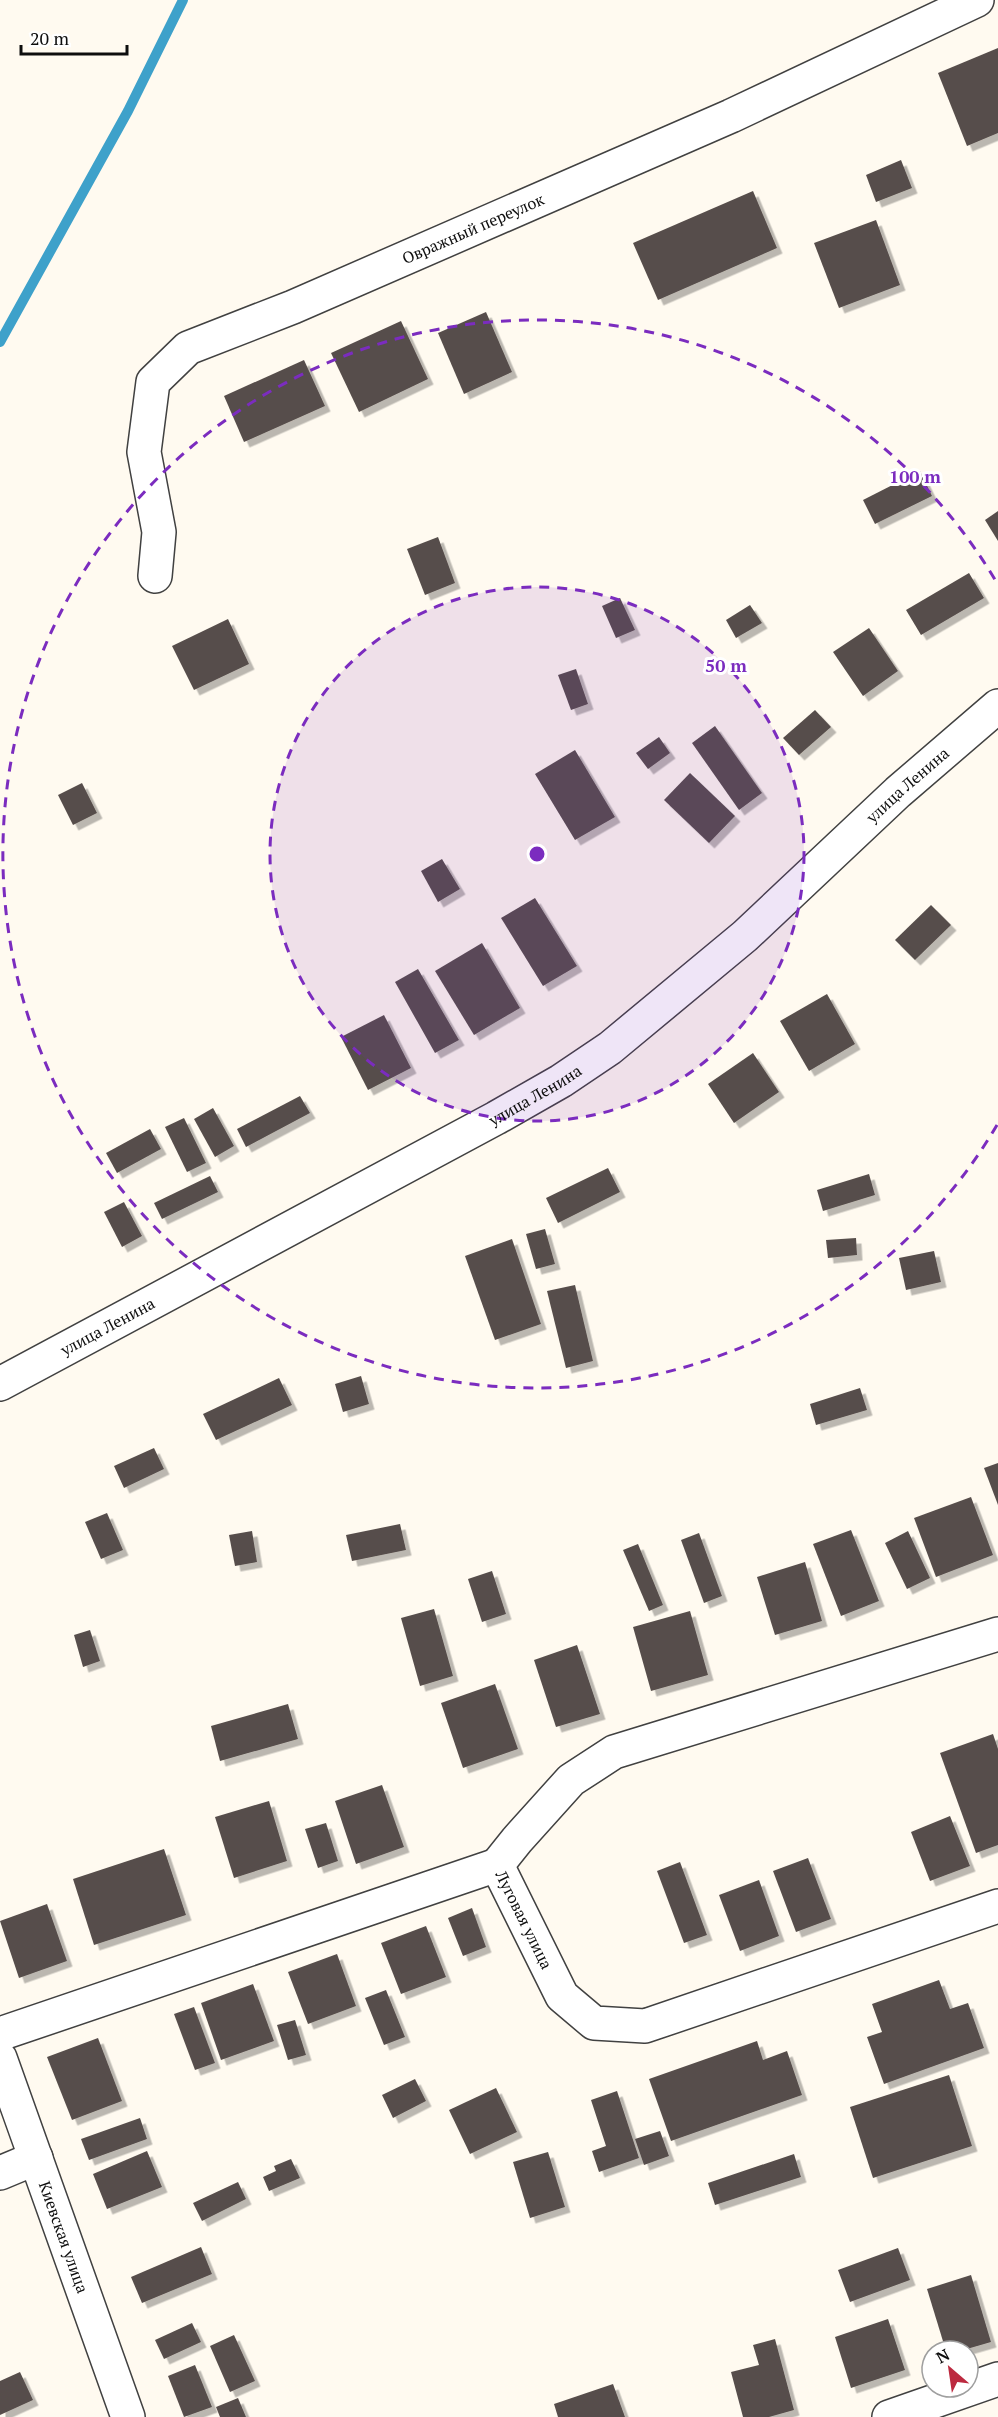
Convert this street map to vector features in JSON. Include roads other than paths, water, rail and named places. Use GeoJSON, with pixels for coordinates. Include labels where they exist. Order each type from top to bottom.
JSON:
{"type":"FeatureCollection","features":[{"type":"Feature","properties":{"kind":"street","name":"Овражный переулок"},"geometry":{"type":"LineString","coordinates":[[155,576],[159,532],[144,452],[153,381],[188,348],[292,307],[731,116],[976,0]]}},
{"type":"Feature","properties":{"kind":"street","name":"улица Ленина"},"geometry":{"type":"LineString","coordinates":[[0,1384],[496,1118],[561,1081],[610,1048],[745,936],[898,792],[998,706]]}},
{"type":"Feature","properties":{"kind":"street"},"geometry":{"type":"LineString","coordinates":[[497,1865],[516,1840],[571,1780],[614,1752],[998,1634]]}},
{"type":"Feature","properties":{"kind":"street","name":"Луговая улица"},"geometry":{"type":"LineString","coordinates":[[0,2034],[497,1865],[562,1996],[594,2024],[645,2026],[998,1906]]}},
{"type":"Feature","properties":{"kind":"street","name":"Киевская улица"},"geometry":{"type":"LineString","coordinates":[[0,2058],[128,2417]]}},
{"type":"Feature","properties":{"kind":"street"},"geometry":{"type":"LineString","coordinates":[[0,2173],[36,2158]]}},
{"type":"Feature","properties":{"kind":"street"},"geometry":{"type":"LineString","coordinates":[[888,2417],[998,2379]]}},
{"type":"Feature","properties":{"kind":"waterway"},"geometry":{"type":"LineString","coordinates":[[0,342],[128,111],[183,0]]}}]}
